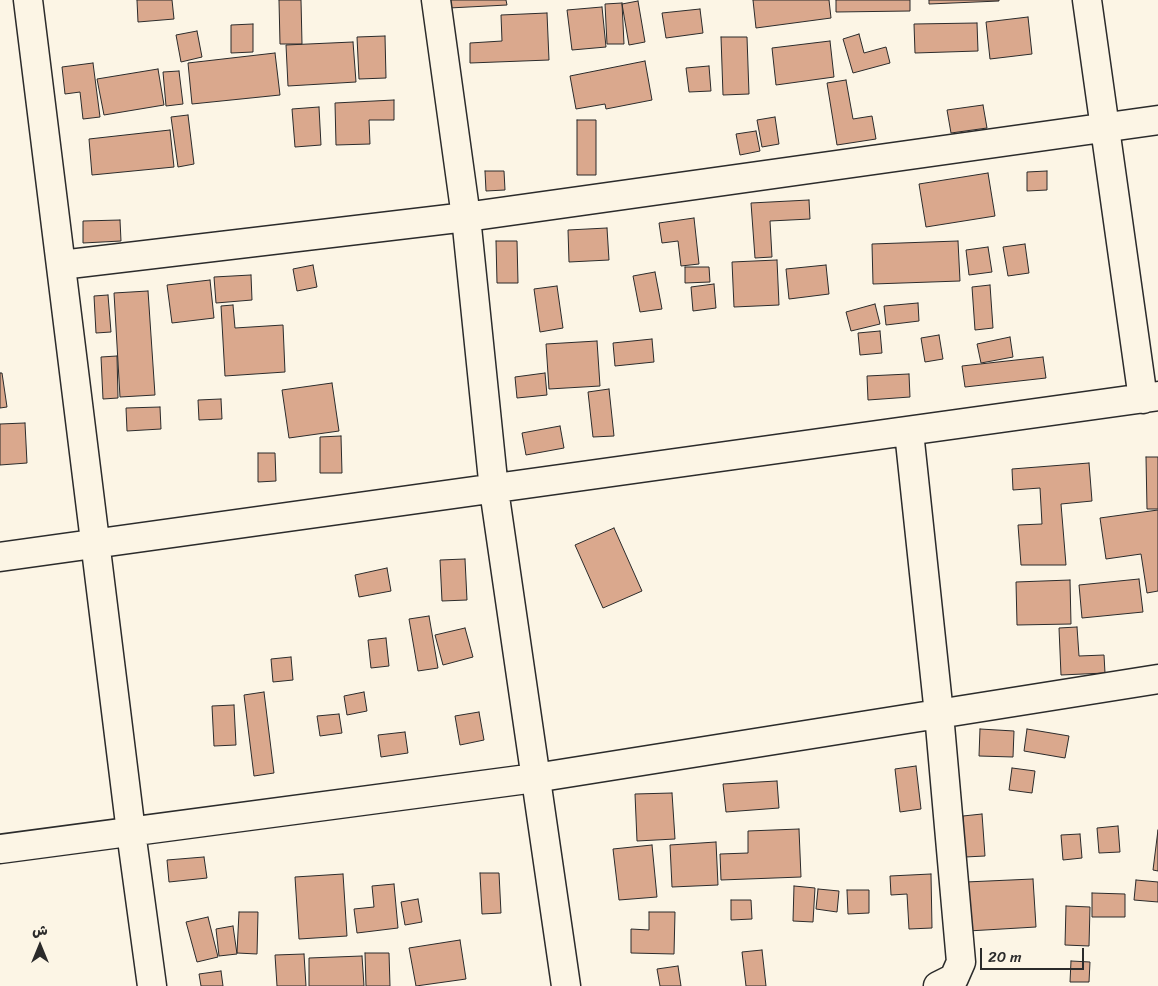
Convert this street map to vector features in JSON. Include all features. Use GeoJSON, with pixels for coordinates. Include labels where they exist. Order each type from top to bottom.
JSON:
{"type":"FeatureCollection","features":[{"type":"Feature","properties":{"kind":"street"},"geometry":{"type":"LineString","coordinates":[[28,0],[130,832],[152,986]]}},
{"type":"Feature","properties":{"kind":"street"},"geometry":{"type":"LineString","coordinates":[[436,0],[466,217],[494,490],[566,986]]}},
{"type":"Feature","properties":{"kind":"street"},"geometry":{"type":"LineString","coordinates":[[0,557],[1150,398],[1086,0]]}},
{"type":"Feature","properties":{"kind":"street"},"geometry":{"type":"LineString","coordinates":[[61,265],[466,217],[1158,120]]}},
{"type":"Feature","properties":{"kind":"street"},"geometry":{"type":"LineString","coordinates":[[909,432],[939,714],[961,962],[954,978],[938,986]]}},
{"type":"Feature","properties":{"kind":"street"},"geometry":{"type":"LineString","coordinates":[[0,849],[535,778],[1158,679]]}},
{"type":"Feature","properties":{"kind":"building"},"geometry":{"type":"Polygon","coordinates":[[[137,0],[172,0],[174,19],[138,22],[137,0]]]}},
{"type":"Feature","properties":{"kind":"building"},"geometry":{"type":"Polygon","coordinates":[[[279,0],[301,0],[302,44],[280,44],[279,0]]]}},
{"type":"Feature","properties":{"kind":"building"},"geometry":{"type":"Polygon","coordinates":[[[449,0],[506,0],[507,5],[449,8],[449,0]]]}},
{"type":"Feature","properties":{"kind":"building"},"geometry":{"type":"Polygon","coordinates":[[[753,0],[829,0],[831,18],[756,28],[753,0]]]}},
{"type":"Feature","properties":{"kind":"building"},"geometry":{"type":"Polygon","coordinates":[[[836,0],[910,0],[910,11],[836,12],[836,0]]]}},
{"type":"Feature","properties":{"kind":"building"},"geometry":{"type":"Polygon","coordinates":[[[929,0],[999,0],[999,1],[929,4],[929,0]]]}},
{"type":"Feature","properties":{"kind":"building"},"geometry":{"type":"Polygon","coordinates":[[[638,1],[645,42],[629,45],[622,4],[638,1]]]}},
{"type":"Feature","properties":{"kind":"building"},"geometry":{"type":"Polygon","coordinates":[[[622,3],[624,44],[607,44],[605,4],[622,3]]]}},
{"type":"Feature","properties":{"kind":"building"},"geometry":{"type":"Polygon","coordinates":[[[602,7],[606,47],[572,50],[567,10],[602,7]]]}},
{"type":"Feature","properties":{"kind":"building"},"geometry":{"type":"Polygon","coordinates":[[[700,9],[703,33],[666,38],[662,13],[700,9]]]}},
{"type":"Feature","properties":{"kind":"building"},"geometry":{"type":"Polygon","coordinates":[[[547,13],[549,60],[470,63],[470,43],[502,41],[501,15],[547,13]]]}},
{"type":"Feature","properties":{"kind":"building"},"geometry":{"type":"Polygon","coordinates":[[[1028,17],[1032,54],[990,59],[986,22],[1028,17]]]}},
{"type":"Feature","properties":{"kind":"building"},"geometry":{"type":"Polygon","coordinates":[[[977,23],[978,51],[915,53],[914,24],[977,23]]]}},
{"type":"Feature","properties":{"kind":"building"},"geometry":{"type":"Polygon","coordinates":[[[253,24],[253,52],[231,53],[231,25],[253,24]]]}},
{"type":"Feature","properties":{"kind":"building"},"geometry":{"type":"Polygon","coordinates":[[[197,31],[202,57],[181,62],[176,35],[197,31]]]}},
{"type":"Feature","properties":{"kind":"building"},"geometry":{"type":"Polygon","coordinates":[[[859,34],[864,53],[886,47],[890,63],[853,73],[843,39],[859,34]]]}},
{"type":"Feature","properties":{"kind":"building"},"geometry":{"type":"Polygon","coordinates":[[[385,36],[386,78],[359,79],[357,37],[385,36]]]}},
{"type":"Feature","properties":{"kind":"building"},"geometry":{"type":"Polygon","coordinates":[[[721,37],[747,37],[749,94],[723,95],[721,37]]]}},
{"type":"Feature","properties":{"kind":"building"},"geometry":{"type":"Polygon","coordinates":[[[830,41],[834,77],[776,85],[772,48],[830,41]]]}},
{"type":"Feature","properties":{"kind":"building"},"geometry":{"type":"Polygon","coordinates":[[[353,42],[356,82],[288,86],[286,45],[353,42]]]}},
{"type":"Feature","properties":{"kind":"building"},"geometry":{"type":"Polygon","coordinates":[[[275,53],[280,95],[192,104],[188,63],[275,53]]]}},
{"type":"Feature","properties":{"kind":"building"},"geometry":{"type":"Polygon","coordinates":[[[645,61],[652,100],[606,109],[605,104],[576,109],[570,76],[645,61]]]}},
{"type":"Feature","properties":{"kind":"building"},"geometry":{"type":"Polygon","coordinates":[[[93,63],[100,117],[83,119],[80,92],[65,94],[62,67],[93,63]]]}},
{"type":"Feature","properties":{"kind":"building"},"geometry":{"type":"Polygon","coordinates":[[[709,66],[711,91],[689,92],[686,68],[709,66]]]}},
{"type":"Feature","properties":{"kind":"building"},"geometry":{"type":"Polygon","coordinates":[[[158,69],[164,105],[104,115],[97,79],[158,69]]]}},
{"type":"Feature","properties":{"kind":"building"},"geometry":{"type":"Polygon","coordinates":[[[179,71],[183,104],[166,106],[163,72],[179,71]]]}},
{"type":"Feature","properties":{"kind":"building"},"geometry":{"type":"Polygon","coordinates":[[[846,80],[853,119],[872,116],[876,139],[837,145],[827,83],[846,80]]]}},
{"type":"Feature","properties":{"kind":"building"},"geometry":{"type":"Polygon","coordinates":[[[394,100],[394,120],[369,120],[370,144],[336,145],[335,103],[394,100]]]}},
{"type":"Feature","properties":{"kind":"building"},"geometry":{"type":"Polygon","coordinates":[[[983,105],[987,128],[951,133],[947,110],[983,105]]]}},
{"type":"Feature","properties":{"kind":"building"},"geometry":{"type":"Polygon","coordinates":[[[319,107],[321,145],[295,147],[292,109],[319,107]]]}},
{"type":"Feature","properties":{"kind":"building"},"geometry":{"type":"Polygon","coordinates":[[[188,115],[194,164],[178,167],[171,117],[188,115]]]}},
{"type":"Feature","properties":{"kind":"building"},"geometry":{"type":"Polygon","coordinates":[[[775,117],[779,144],[762,147],[757,120],[775,117]]]}},
{"type":"Feature","properties":{"kind":"building"},"geometry":{"type":"Polygon","coordinates":[[[577,120],[596,120],[596,175],[577,175],[577,120]]]}},
{"type":"Feature","properties":{"kind":"building"},"geometry":{"type":"Polygon","coordinates":[[[170,130],[174,167],[92,175],[89,139],[170,130]]]}},
{"type":"Feature","properties":{"kind":"building"},"geometry":{"type":"Polygon","coordinates":[[[756,131],[760,151],[740,155],[736,134],[756,131]]]}},
{"type":"Feature","properties":{"kind":"building"},"geometry":{"type":"Polygon","coordinates":[[[485,171],[504,171],[505,190],[486,191],[485,171]]]}},
{"type":"Feature","properties":{"kind":"building"},"geometry":{"type":"Polygon","coordinates":[[[1047,171],[1047,190],[1027,191],[1027,172],[1047,171]]]}},
{"type":"Feature","properties":{"kind":"building"},"geometry":{"type":"Polygon","coordinates":[[[988,173],[995,216],[926,227],[919,184],[988,173]]]}},
{"type":"Feature","properties":{"kind":"building"},"geometry":{"type":"Polygon","coordinates":[[[809,200],[810,219],[770,221],[772,257],[755,258],[751,203],[809,200]]]}},
{"type":"Feature","properties":{"kind":"building"},"geometry":{"type":"Polygon","coordinates":[[[694,218],[699,264],[681,266],[678,241],[662,243],[659,223],[694,218]]]}},
{"type":"Feature","properties":{"kind":"building"},"geometry":{"type":"Polygon","coordinates":[[[120,220],[121,241],[83,243],[83,221],[120,220]]]}},
{"type":"Feature","properties":{"kind":"building"},"geometry":{"type":"Polygon","coordinates":[[[607,228],[609,260],[569,262],[568,230],[607,228]]]}},
{"type":"Feature","properties":{"kind":"building"},"geometry":{"type":"Polygon","coordinates":[[[496,241],[517,241],[518,283],[497,283],[496,241]]]}},
{"type":"Feature","properties":{"kind":"building"},"geometry":{"type":"Polygon","coordinates":[[[958,241],[960,281],[873,284],[872,244],[958,241]]]}},
{"type":"Feature","properties":{"kind":"building"},"geometry":{"type":"Polygon","coordinates":[[[1025,244],[1029,273],[1008,276],[1003,247],[1025,244]]]}},
{"type":"Feature","properties":{"kind":"building"},"geometry":{"type":"Polygon","coordinates":[[[988,247],[992,272],[969,275],[966,250],[988,247]]]}},
{"type":"Feature","properties":{"kind":"building"},"geometry":{"type":"Polygon","coordinates":[[[777,260],[779,305],[734,307],[732,262],[777,260]]]}},
{"type":"Feature","properties":{"kind":"building"},"geometry":{"type":"Polygon","coordinates":[[[313,265],[317,287],[297,291],[293,269],[313,265]]]}},
{"type":"Feature","properties":{"kind":"building"},"geometry":{"type":"Polygon","coordinates":[[[826,265],[829,294],[789,299],[786,269],[826,265]]]}},
{"type":"Feature","properties":{"kind":"building"},"geometry":{"type":"Polygon","coordinates":[[[685,267],[709,267],[710,282],[685,283],[685,267]]]}},
{"type":"Feature","properties":{"kind":"building"},"geometry":{"type":"Polygon","coordinates":[[[655,272],[662,309],[640,312],[633,276],[655,272]]]}},
{"type":"Feature","properties":{"kind":"building"},"geometry":{"type":"Polygon","coordinates":[[[251,275],[252,300],[216,303],[214,277],[251,275]]]}},
{"type":"Feature","properties":{"kind":"building"},"geometry":{"type":"Polygon","coordinates":[[[210,280],[214,318],[172,323],[167,285],[210,280]]]}},
{"type":"Feature","properties":{"kind":"building"},"geometry":{"type":"Polygon","coordinates":[[[714,284],[716,308],[693,311],[691,287],[714,284]]]}},
{"type":"Feature","properties":{"kind":"building"},"geometry":{"type":"Polygon","coordinates":[[[990,285],[993,328],[975,330],[972,287],[990,285]]]}},
{"type":"Feature","properties":{"kind":"building"},"geometry":{"type":"Polygon","coordinates":[[[557,286],[563,328],[540,332],[534,289],[557,286]]]}},
{"type":"Feature","properties":{"kind":"building"},"geometry":{"type":"Polygon","coordinates":[[[148,291],[155,395],[120,397],[114,293],[148,291]]]}},
{"type":"Feature","properties":{"kind":"building"},"geometry":{"type":"Polygon","coordinates":[[[108,295],[111,332],[96,333],[94,296],[108,295]]]}},
{"type":"Feature","properties":{"kind":"building"},"geometry":{"type":"Polygon","coordinates":[[[918,303],[919,321],[886,325],[884,306],[918,303]]]}},
{"type":"Feature","properties":{"kind":"building"},"geometry":{"type":"Polygon","coordinates":[[[875,304],[880,324],[851,331],[846,312],[875,304]]]}},
{"type":"Feature","properties":{"kind":"building"},"geometry":{"type":"Polygon","coordinates":[[[233,305],[235,328],[283,325],[285,372],[225,376],[221,306],[233,305]]]}},
{"type":"Feature","properties":{"kind":"building"},"geometry":{"type":"Polygon","coordinates":[[[880,331],[882,353],[860,355],[858,333],[880,331]]]}},
{"type":"Feature","properties":{"kind":"building"},"geometry":{"type":"Polygon","coordinates":[[[939,335],[943,359],[925,362],[921,338],[939,335]]]}},
{"type":"Feature","properties":{"kind":"building"},"geometry":{"type":"Polygon","coordinates":[[[1010,337],[1013,357],[981,363],[977,344],[1010,337]]]}},
{"type":"Feature","properties":{"kind":"building"},"geometry":{"type":"Polygon","coordinates":[[[652,339],[654,362],[615,366],[613,343],[652,339]]]}},
{"type":"Feature","properties":{"kind":"building"},"geometry":{"type":"Polygon","coordinates":[[[597,341],[600,386],[549,389],[546,344],[597,341]]]}},
{"type":"Feature","properties":{"kind":"building"},"geometry":{"type":"Polygon","coordinates":[[[117,356],[118,398],[103,399],[101,357],[117,356]]]}},
{"type":"Feature","properties":{"kind":"building"},"geometry":{"type":"Polygon","coordinates":[[[1043,357],[1046,378],[965,387],[962,366],[1043,357]]]}},
{"type":"Feature","properties":{"kind":"building"},"geometry":{"type":"Polygon","coordinates":[[[0,373],[2,373],[7,407],[0,408],[0,373]]]}},
{"type":"Feature","properties":{"kind":"building"},"geometry":{"type":"Polygon","coordinates":[[[545,373],[547,395],[517,398],[515,377],[545,373]]]}},
{"type":"Feature","properties":{"kind":"building"},"geometry":{"type":"Polygon","coordinates":[[[909,374],[910,397],[868,400],[867,376],[909,374]]]}},
{"type":"Feature","properties":{"kind":"building"},"geometry":{"type":"Polygon","coordinates":[[[332,383],[339,431],[289,438],[282,390],[332,383]]]}},
{"type":"Feature","properties":{"kind":"building"},"geometry":{"type":"Polygon","coordinates":[[[609,389],[614,436],[593,437],[588,392],[609,389]]]}},
{"type":"Feature","properties":{"kind":"building"},"geometry":{"type":"Polygon","coordinates":[[[221,399],[222,419],[199,420],[198,400],[221,399]]]}},
{"type":"Feature","properties":{"kind":"building"},"geometry":{"type":"Polygon","coordinates":[[[160,407],[161,429],[127,431],[126,408],[160,407]]]}},
{"type":"Feature","properties":{"kind":"building"},"geometry":{"type":"Polygon","coordinates":[[[25,423],[27,463],[0,465],[0,424],[25,423]]]}},
{"type":"Feature","properties":{"kind":"building"},"geometry":{"type":"Polygon","coordinates":[[[560,426],[564,448],[526,455],[522,433],[560,426]]]}},
{"type":"Feature","properties":{"kind":"building"},"geometry":{"type":"Polygon","coordinates":[[[341,436],[342,473],[320,473],[320,437],[341,436]]]}},
{"type":"Feature","properties":{"kind":"building"},"geometry":{"type":"Polygon","coordinates":[[[258,453],[275,453],[276,481],[258,482],[258,453]]]}},
{"type":"Feature","properties":{"kind":"building"},"geometry":{"type":"Polygon","coordinates":[[[1146,457],[1158,457],[1158,509],[1147,509],[1146,457]]]}},
{"type":"Feature","properties":{"kind":"building"},"geometry":{"type":"Polygon","coordinates":[[[1089,463],[1092,501],[1061,504],[1066,565],[1021,565],[1018,525],[1042,524],[1040,488],[1013,490],[1012,469],[1089,463]]]}},
{"type":"Feature","properties":{"kind":"building"},"geometry":{"type":"Polygon","coordinates":[[[1158,510],[1158,591],[1147,593],[1141,554],[1106,559],[1100,518],[1158,510]]]}},
{"type":"Feature","properties":{"kind":"building"},"geometry":{"type":"Polygon","coordinates":[[[614,528],[642,591],[603,608],[575,545],[614,528]]]}},
{"type":"Feature","properties":{"kind":"building"},"geometry":{"type":"Polygon","coordinates":[[[465,559],[467,600],[442,601],[440,560],[465,559]]]}},
{"type":"Feature","properties":{"kind":"building"},"geometry":{"type":"Polygon","coordinates":[[[387,568],[391,591],[359,597],[355,575],[387,568]]]}},
{"type":"Feature","properties":{"kind":"building"},"geometry":{"type":"Polygon","coordinates":[[[1139,579],[1143,612],[1082,618],[1079,585],[1139,579]]]}},
{"type":"Feature","properties":{"kind":"building"},"geometry":{"type":"Polygon","coordinates":[[[1070,580],[1071,624],[1017,625],[1016,582],[1070,580]]]}},
{"type":"Feature","properties":{"kind":"building"},"geometry":{"type":"Polygon","coordinates":[[[429,616],[438,668],[418,671],[409,619],[429,616]]]}},
{"type":"Feature","properties":{"kind":"building"},"geometry":{"type":"Polygon","coordinates":[[[1077,627],[1079,656],[1104,655],[1105,673],[1061,675],[1059,628],[1077,627]]]}},
{"type":"Feature","properties":{"kind":"building"},"geometry":{"type":"Polygon","coordinates":[[[465,628],[473,657],[443,665],[435,635],[465,628]]]}},
{"type":"Feature","properties":{"kind":"building"},"geometry":{"type":"Polygon","coordinates":[[[386,638],[389,666],[371,668],[368,640],[386,638]]]}},
{"type":"Feature","properties":{"kind":"building"},"geometry":{"type":"Polygon","coordinates":[[[291,657],[293,680],[273,682],[271,659],[291,657]]]}},
{"type":"Feature","properties":{"kind":"building"},"geometry":{"type":"Polygon","coordinates":[[[264,692],[274,773],[254,776],[244,695],[264,692]]]}},
{"type":"Feature","properties":{"kind":"building"},"geometry":{"type":"Polygon","coordinates":[[[364,692],[367,711],[347,715],[344,696],[364,692]]]}},
{"type":"Feature","properties":{"kind":"building"},"geometry":{"type":"Polygon","coordinates":[[[234,705],[236,745],[214,746],[212,706],[234,705]]]}},
{"type":"Feature","properties":{"kind":"building"},"geometry":{"type":"Polygon","coordinates":[[[479,712],[484,740],[460,745],[455,716],[479,712]]]}},
{"type":"Feature","properties":{"kind":"building"},"geometry":{"type":"Polygon","coordinates":[[[339,714],[342,733],[320,736],[317,716],[339,714]]]}},
{"type":"Feature","properties":{"kind":"building"},"geometry":{"type":"Polygon","coordinates":[[[980,729],[1014,731],[1013,757],[979,756],[980,729]]]}},
{"type":"Feature","properties":{"kind":"building"},"geometry":{"type":"Polygon","coordinates":[[[1027,729],[1069,736],[1065,758],[1024,751],[1027,729]]]}},
{"type":"Feature","properties":{"kind":"building"},"geometry":{"type":"Polygon","coordinates":[[[405,732],[408,753],[381,757],[378,735],[405,732]]]}},
{"type":"Feature","properties":{"kind":"building"},"geometry":{"type":"Polygon","coordinates":[[[916,766],[921,809],[900,812],[895,769],[916,766]]]}},
{"type":"Feature","properties":{"kind":"building"},"geometry":{"type":"Polygon","coordinates":[[[1012,768],[1035,771],[1032,793],[1009,790],[1012,768]]]}},
{"type":"Feature","properties":{"kind":"building"},"geometry":{"type":"Polygon","coordinates":[[[777,781],[779,808],[726,812],[723,784],[777,781]]]}},
{"type":"Feature","properties":{"kind":"building"},"geometry":{"type":"Polygon","coordinates":[[[672,793],[675,839],[637,841],[635,794],[672,793]]]}},
{"type":"Feature","properties":{"kind":"building"},"geometry":{"type":"Polygon","coordinates":[[[982,814],[985,856],[965,857],[963,816],[982,814]]]}},
{"type":"Feature","properties":{"kind":"building"},"geometry":{"type":"Polygon","coordinates":[[[1118,826],[1120,852],[1099,853],[1097,828],[1118,826]]]}},
{"type":"Feature","properties":{"kind":"building"},"geometry":{"type":"Polygon","coordinates":[[[799,829],[801,877],[721,880],[720,854],[748,853],[748,831],[799,829]]]}},
{"type":"Feature","properties":{"kind":"building"},"geometry":{"type":"Polygon","coordinates":[[[1158,830],[1158,871],[1153,870],[1158,830]]]}},
{"type":"Feature","properties":{"kind":"building"},"geometry":{"type":"Polygon","coordinates":[[[1080,834],[1082,858],[1063,860],[1061,835],[1080,834]]]}},
{"type":"Feature","properties":{"kind":"building"},"geometry":{"type":"Polygon","coordinates":[[[716,842],[718,885],[672,887],[670,845],[716,842]]]}},
{"type":"Feature","properties":{"kind":"building"},"geometry":{"type":"Polygon","coordinates":[[[652,845],[657,897],[619,900],[613,849],[652,845]]]}},
{"type":"Feature","properties":{"kind":"building"},"geometry":{"type":"Polygon","coordinates":[[[204,857],[207,878],[169,882],[167,860],[204,857]]]}},
{"type":"Feature","properties":{"kind":"building"},"geometry":{"type":"Polygon","coordinates":[[[480,873],[499,873],[501,913],[482,914],[480,873]]]}},
{"type":"Feature","properties":{"kind":"building"},"geometry":{"type":"Polygon","coordinates":[[[343,874],[347,936],[299,939],[295,877],[343,874]]]}},
{"type":"Feature","properties":{"kind":"building"},"geometry":{"type":"Polygon","coordinates":[[[931,874],[932,928],[909,929],[907,894],[891,895],[890,876],[931,874]]]}},
{"type":"Feature","properties":{"kind":"building"},"geometry":{"type":"Polygon","coordinates":[[[1033,879],[1036,927],[968,931],[966,882],[1033,879]]]}},
{"type":"Feature","properties":{"kind":"building"},"geometry":{"type":"Polygon","coordinates":[[[1136,880],[1158,882],[1158,902],[1134,900],[1136,880]]]}},
{"type":"Feature","properties":{"kind":"building"},"geometry":{"type":"Polygon","coordinates":[[[394,884],[398,928],[357,933],[354,909],[374,907],[372,886],[394,884]]]}},
{"type":"Feature","properties":{"kind":"building"},"geometry":{"type":"Polygon","coordinates":[[[794,886],[815,888],[813,922],[793,921],[794,886]]]}},
{"type":"Feature","properties":{"kind":"building"},"geometry":{"type":"Polygon","coordinates":[[[818,889],[839,891],[837,912],[816,909],[818,889]]]}},
{"type":"Feature","properties":{"kind":"building"},"geometry":{"type":"Polygon","coordinates":[[[847,890],[869,890],[869,913],[848,914],[847,890]]]}},
{"type":"Feature","properties":{"kind":"building"},"geometry":{"type":"Polygon","coordinates":[[[1092,893],[1125,894],[1125,917],[1092,917],[1092,893]]]}},
{"type":"Feature","properties":{"kind":"building"},"geometry":{"type":"Polygon","coordinates":[[[418,899],[422,922],[405,925],[401,902],[418,899]]]}},
{"type":"Feature","properties":{"kind":"building"},"geometry":{"type":"Polygon","coordinates":[[[731,900],[751,900],[752,919],[731,920],[731,900]]]}},
{"type":"Feature","properties":{"kind":"building"},"geometry":{"type":"Polygon","coordinates":[[[1066,906],[1090,907],[1089,946],[1065,945],[1066,906]]]}},
{"type":"Feature","properties":{"kind":"building"},"geometry":{"type":"Polygon","coordinates":[[[239,912],[258,912],[257,954],[237,953],[239,912]]]}},
{"type":"Feature","properties":{"kind":"building"},"geometry":{"type":"Polygon","coordinates":[[[649,912],[675,912],[674,954],[631,953],[631,929],[649,930],[649,912]]]}},
{"type":"Feature","properties":{"kind":"building"},"geometry":{"type":"Polygon","coordinates":[[[208,917],[218,957],[197,962],[186,922],[208,917]]]}},
{"type":"Feature","properties":{"kind":"building"},"geometry":{"type":"Polygon","coordinates":[[[233,926],[237,954],[219,956],[216,929],[233,926]]]}},
{"type":"Feature","properties":{"kind":"building"},"geometry":{"type":"Polygon","coordinates":[[[460,940],[466,979],[416,986],[409,948],[460,940]]]}},
{"type":"Feature","properties":{"kind":"building"},"geometry":{"type":"Polygon","coordinates":[[[762,950],[766,986],[746,986],[742,952],[762,950]]]}},
{"type":"Feature","properties":{"kind":"building"},"geometry":{"type":"Polygon","coordinates":[[[365,953],[389,953],[390,986],[366,986],[365,953]]]}},
{"type":"Feature","properties":{"kind":"building"},"geometry":{"type":"Polygon","coordinates":[[[304,954],[306,986],[277,986],[275,955],[304,954]]]}},
{"type":"Feature","properties":{"kind":"building"},"geometry":{"type":"Polygon","coordinates":[[[362,956],[364,986],[309,986],[309,958],[362,956]]]}},
{"type":"Feature","properties":{"kind":"building"},"geometry":{"type":"Polygon","coordinates":[[[1071,961],[1090,962],[1089,982],[1070,982],[1071,961]]]}},
{"type":"Feature","properties":{"kind":"building"},"geometry":{"type":"Polygon","coordinates":[[[678,966],[681,986],[660,986],[657,969],[678,966]]]}},
{"type":"Feature","properties":{"kind":"building"},"geometry":{"type":"Polygon","coordinates":[[[221,971],[223,986],[201,986],[199,974],[221,971]]]}}]}
